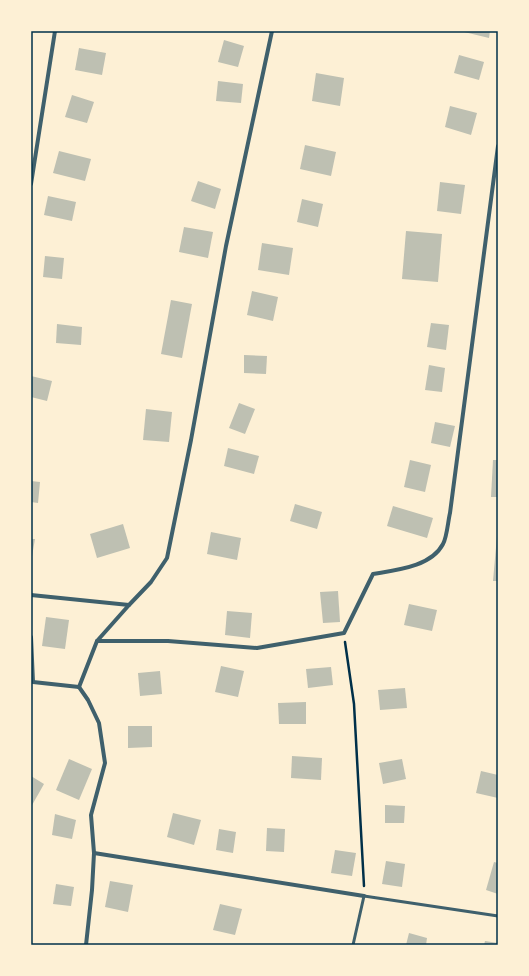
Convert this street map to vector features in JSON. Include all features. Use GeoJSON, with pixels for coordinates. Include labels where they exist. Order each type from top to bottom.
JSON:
{"type":"FeatureCollection","features":[{"type":"Feature","properties":{"kind":"street"},"geometry":{"type":"LineString","coordinates":[[31,184],[55,31]]}},
{"type":"Feature","properties":{"kind":"street"},"geometry":{"type":"LineString","coordinates":[[79,687],[98,641],[151,582],[167,558],[191,440],[226,246],[272,31]]}},
{"type":"Feature","properties":{"kind":"street"},"geometry":{"type":"LineString","coordinates":[[98,641],[168,641],[257,648],[344,633],[373,574],[406,568],[432,557],[444,544],[450,513],[498,146]]}},
{"type":"Feature","properties":{"kind":"street"},"geometry":{"type":"LineString","coordinates":[[31,595],[129,605]]}},
{"type":"Feature","properties":{"kind":"street"},"geometry":{"type":"LineString","coordinates":[[31,637],[32,683],[79,687]]}},
{"type":"Feature","properties":{"kind":"street"},"geometry":{"type":"LineString","coordinates":[[79,687],[88,700],[99,723],[105,763],[92,816],[94,854],[86,945]]}},
{"type":"Feature","properties":{"kind":"street"},"geometry":{"type":"LineString","coordinates":[[94,854],[364,896]]}},
{"type":"Feature","properties":{"kind":"lane"},"geometry":{"type":"LineString","coordinates":[[353,945],[364,896],[498,916]]}},
{"type":"Feature","properties":{"kind":"path"},"geometry":{"type":"LineString","coordinates":[[344,633],[354,704],[364,896]]}},
{"type":"Feature","properties":{"kind":"building"},"geometry":{"type":"Polygon","coordinates":[[[460,31],[490,31],[489,38],[460,31]]]}},
{"type":"Feature","properties":{"kind":"building"},"geometry":{"type":"Polygon","coordinates":[[[224,40],[244,46],[238,67],[218,62],[224,40]]]}},
{"type":"Feature","properties":{"kind":"building"},"geometry":{"type":"Polygon","coordinates":[[[79,48],[106,53],[102,75],[75,70],[79,48]]]}},
{"type":"Feature","properties":{"kind":"building"},"geometry":{"type":"Polygon","coordinates":[[[459,55],[484,62],[479,80],[454,73],[459,55]]]}},
{"type":"Feature","properties":{"kind":"building"},"geometry":{"type":"Polygon","coordinates":[[[316,73],[344,78],[340,106],[312,101],[316,73]]]}},
{"type":"Feature","properties":{"kind":"building"},"geometry":{"type":"Polygon","coordinates":[[[218,81],[243,84],[241,103],[216,101],[218,81]]]}},
{"type":"Feature","properties":{"kind":"building"},"geometry":{"type":"Polygon","coordinates":[[[72,95],[94,102],[87,123],[65,117],[72,95]]]}},
{"type":"Feature","properties":{"kind":"building"},"geometry":{"type":"Polygon","coordinates":[[[450,106],[477,113],[471,135],[445,127],[450,106]]]}},
{"type":"Feature","properties":{"kind":"building"},"geometry":{"type":"Polygon","coordinates":[[[305,145],[336,152],[331,176],[300,169],[305,145]]]}},
{"type":"Feature","properties":{"kind":"building"},"geometry":{"type":"Polygon","coordinates":[[[59,151],[91,159],[85,181],[53,173],[59,151]]]}},
{"type":"Feature","properties":{"kind":"building"},"geometry":{"type":"Polygon","coordinates":[[[198,181],[221,189],[215,209],[191,201],[198,181]]]}},
{"type":"Feature","properties":{"kind":"building"},"geometry":{"type":"Polygon","coordinates":[[[440,182],[465,185],[461,214],[437,211],[440,182]]]}},
{"type":"Feature","properties":{"kind":"building"},"geometry":{"type":"Polygon","coordinates":[[[48,196],[76,202],[72,221],[44,215],[48,196]]]}},
{"type":"Feature","properties":{"kind":"building"},"geometry":{"type":"Polygon","coordinates":[[[302,199],[323,204],[318,227],[297,222],[302,199]]]}},
{"type":"Feature","properties":{"kind":"building"},"geometry":{"type":"Polygon","coordinates":[[[184,227],[213,232],[208,258],[179,252],[184,227]]]}},
{"type":"Feature","properties":{"kind":"building"},"geometry":{"type":"Polygon","coordinates":[[[406,231],[442,234],[438,282],[402,279],[406,231]]]}},
{"type":"Feature","properties":{"kind":"building"},"geometry":{"type":"Polygon","coordinates":[[[262,243],[293,248],[289,275],[258,270],[262,243]]]}},
{"type":"Feature","properties":{"kind":"building"},"geometry":{"type":"Polygon","coordinates":[[[45,256],[64,258],[62,279],[43,277],[45,256]]]}},
{"type":"Feature","properties":{"kind":"building"},"geometry":{"type":"Polygon","coordinates":[[[252,291],[278,297],[273,321],[247,315],[252,291]]]}},
{"type":"Feature","properties":{"kind":"building"},"geometry":{"type":"Polygon","coordinates":[[[171,300],[192,304],[182,358],[161,354],[171,300]]]}},
{"type":"Feature","properties":{"kind":"building"},"geometry":{"type":"Polygon","coordinates":[[[431,323],[449,325],[446,350],[427,347],[431,323]]]}},
{"type":"Feature","properties":{"kind":"building"},"geometry":{"type":"Polygon","coordinates":[[[57,324],[82,327],[81,345],[56,343],[57,324]]]}},
{"type":"Feature","properties":{"kind":"building"},"geometry":{"type":"Polygon","coordinates":[[[244,355],[267,356],[266,374],[244,373],[244,355]]]}},
{"type":"Feature","properties":{"kind":"building"},"geometry":{"type":"Polygon","coordinates":[[[429,365],[445,368],[442,392],[425,390],[429,365]]]}},
{"type":"Feature","properties":{"kind":"building"},"geometry":{"type":"Polygon","coordinates":[[[31,376],[52,381],[47,401],[31,397],[31,376]]]}},
{"type":"Feature","properties":{"kind":"building"},"geometry":{"type":"Polygon","coordinates":[[[239,403],[255,409],[245,434],[229,428],[239,403]]]}},
{"type":"Feature","properties":{"kind":"building"},"geometry":{"type":"Polygon","coordinates":[[[146,409],[172,412],[169,442],[143,440],[146,409]]]}},
{"type":"Feature","properties":{"kind":"building"},"geometry":{"type":"Polygon","coordinates":[[[435,422],[455,426],[450,447],[431,443],[435,422]]]}},
{"type":"Feature","properties":{"kind":"building"},"geometry":{"type":"Polygon","coordinates":[[[228,448],[259,456],[254,474],[224,466],[228,448]]]}},
{"type":"Feature","properties":{"kind":"building"},"geometry":{"type":"Polygon","coordinates":[[[410,460],[431,465],[425,492],[404,487],[410,460]]]}},
{"type":"Feature","properties":{"kind":"building"},"geometry":{"type":"Polygon","coordinates":[[[493,460],[498,460],[498,497],[491,497],[493,460]]]}},
{"type":"Feature","properties":{"kind":"building"},"geometry":{"type":"Polygon","coordinates":[[[31,481],[40,482],[38,503],[31,502],[31,481]]]}},
{"type":"Feature","properties":{"kind":"building"},"geometry":{"type":"Polygon","coordinates":[[[295,504],[322,512],[317,529],[290,521],[295,504]]]}},
{"type":"Feature","properties":{"kind":"building"},"geometry":{"type":"Polygon","coordinates":[[[393,506],[433,518],[427,538],[387,526],[393,506]]]}},
{"type":"Feature","properties":{"kind":"building"},"geometry":{"type":"Polygon","coordinates":[[[123,524],[130,548],[97,558],[90,534],[123,524]]]}},
{"type":"Feature","properties":{"kind":"building"},"geometry":{"type":"Polygon","coordinates":[[[211,532],[241,538],[237,560],[207,554],[211,532]]]}},
{"type":"Feature","properties":{"kind":"building"},"geometry":{"type":"Polygon","coordinates":[[[497,536],[498,581],[493,581],[497,536]]]}},
{"type":"Feature","properties":{"kind":"building"},"geometry":{"type":"Polygon","coordinates":[[[31,539],[35,539],[32,556],[31,556],[31,539]]]}},
{"type":"Feature","properties":{"kind":"building"},"geometry":{"type":"Polygon","coordinates":[[[338,591],[340,622],[323,623],[320,592],[338,591]]]}},
{"type":"Feature","properties":{"kind":"building"},"geometry":{"type":"Polygon","coordinates":[[[409,604],[437,610],[432,631],[404,625],[409,604]]]}},
{"type":"Feature","properties":{"kind":"building"},"geometry":{"type":"Polygon","coordinates":[[[227,611],[252,613],[250,638],[225,635],[227,611]]]}},
{"type":"Feature","properties":{"kind":"building"},"geometry":{"type":"Polygon","coordinates":[[[46,617],[69,620],[65,649],[42,646],[46,617]]]}},
{"type":"Feature","properties":{"kind":"building"},"geometry":{"type":"Polygon","coordinates":[[[221,666],[244,671],[238,697],[215,692],[221,666]]]}},
{"type":"Feature","properties":{"kind":"building"},"geometry":{"type":"Polygon","coordinates":[[[331,667],[333,685],[308,688],[306,669],[331,667]]]}},
{"type":"Feature","properties":{"kind":"building"},"geometry":{"type":"Polygon","coordinates":[[[160,671],[162,694],[140,696],[138,673],[160,671]]]}},
{"type":"Feature","properties":{"kind":"building"},"geometry":{"type":"Polygon","coordinates":[[[405,688],[407,708],[380,710],[378,690],[405,688]]]}},
{"type":"Feature","properties":{"kind":"building"},"geometry":{"type":"Polygon","coordinates":[[[306,702],[306,724],[279,724],[278,703],[306,702]]]}},
{"type":"Feature","properties":{"kind":"building"},"geometry":{"type":"Polygon","coordinates":[[[128,726],[152,726],[152,747],[128,748],[128,726]]]}},
{"type":"Feature","properties":{"kind":"building"},"geometry":{"type":"Polygon","coordinates":[[[292,756],[322,758],[321,780],[291,778],[292,756]]]}},
{"type":"Feature","properties":{"kind":"building"},"geometry":{"type":"Polygon","coordinates":[[[69,759],[92,769],[79,800],[56,790],[69,759]]]}},
{"type":"Feature","properties":{"kind":"building"},"geometry":{"type":"Polygon","coordinates":[[[402,759],[406,779],[383,784],[379,763],[402,759]]]}},
{"type":"Feature","properties":{"kind":"building"},"geometry":{"type":"Polygon","coordinates":[[[481,771],[498,775],[498,798],[476,793],[481,771]]]}},
{"type":"Feature","properties":{"kind":"building"},"geometry":{"type":"Polygon","coordinates":[[[31,776],[44,784],[31,807],[31,776]]]}},
{"type":"Feature","properties":{"kind":"building"},"geometry":{"type":"Polygon","coordinates":[[[385,805],[405,806],[404,823],[385,823],[385,805]]]}},
{"type":"Feature","properties":{"kind":"building"},"geometry":{"type":"Polygon","coordinates":[[[173,813],[201,820],[194,845],[167,837],[173,813]]]}},
{"type":"Feature","properties":{"kind":"building"},"geometry":{"type":"Polygon","coordinates":[[[55,814],[76,820],[72,839],[52,835],[55,814]]]}},
{"type":"Feature","properties":{"kind":"building"},"geometry":{"type":"Polygon","coordinates":[[[267,828],[285,829],[284,852],[266,851],[267,828]]]}},
{"type":"Feature","properties":{"kind":"building"},"geometry":{"type":"Polygon","coordinates":[[[219,829],[236,832],[233,853],[216,850],[219,829]]]}},
{"type":"Feature","properties":{"kind":"building"},"geometry":{"type":"Polygon","coordinates":[[[335,850],[356,853],[352,876],[331,873],[335,850]]]}},
{"type":"Feature","properties":{"kind":"building"},"geometry":{"type":"Polygon","coordinates":[[[386,861],[405,864],[402,887],[382,884],[386,861]]]}},
{"type":"Feature","properties":{"kind":"building"},"geometry":{"type":"Polygon","coordinates":[[[494,862],[498,863],[498,894],[486,890],[494,862]]]}},
{"type":"Feature","properties":{"kind":"building"},"geometry":{"type":"Polygon","coordinates":[[[110,881],[133,885],[128,912],[105,907],[110,881]]]}},
{"type":"Feature","properties":{"kind":"building"},"geometry":{"type":"Polygon","coordinates":[[[56,884],[74,887],[71,906],[53,904],[56,884]]]}},
{"type":"Feature","properties":{"kind":"building"},"geometry":{"type":"Polygon","coordinates":[[[220,904],[242,909],[235,935],[213,930],[220,904]]]}},
{"type":"Feature","properties":{"kind":"building"},"geometry":{"type":"Polygon","coordinates":[[[409,933],[427,938],[426,945],[406,945],[409,933]]]}},
{"type":"Feature","properties":{"kind":"building"},"geometry":{"type":"Polygon","coordinates":[[[485,941],[498,943],[498,945],[484,945],[485,941]]]}}]}
